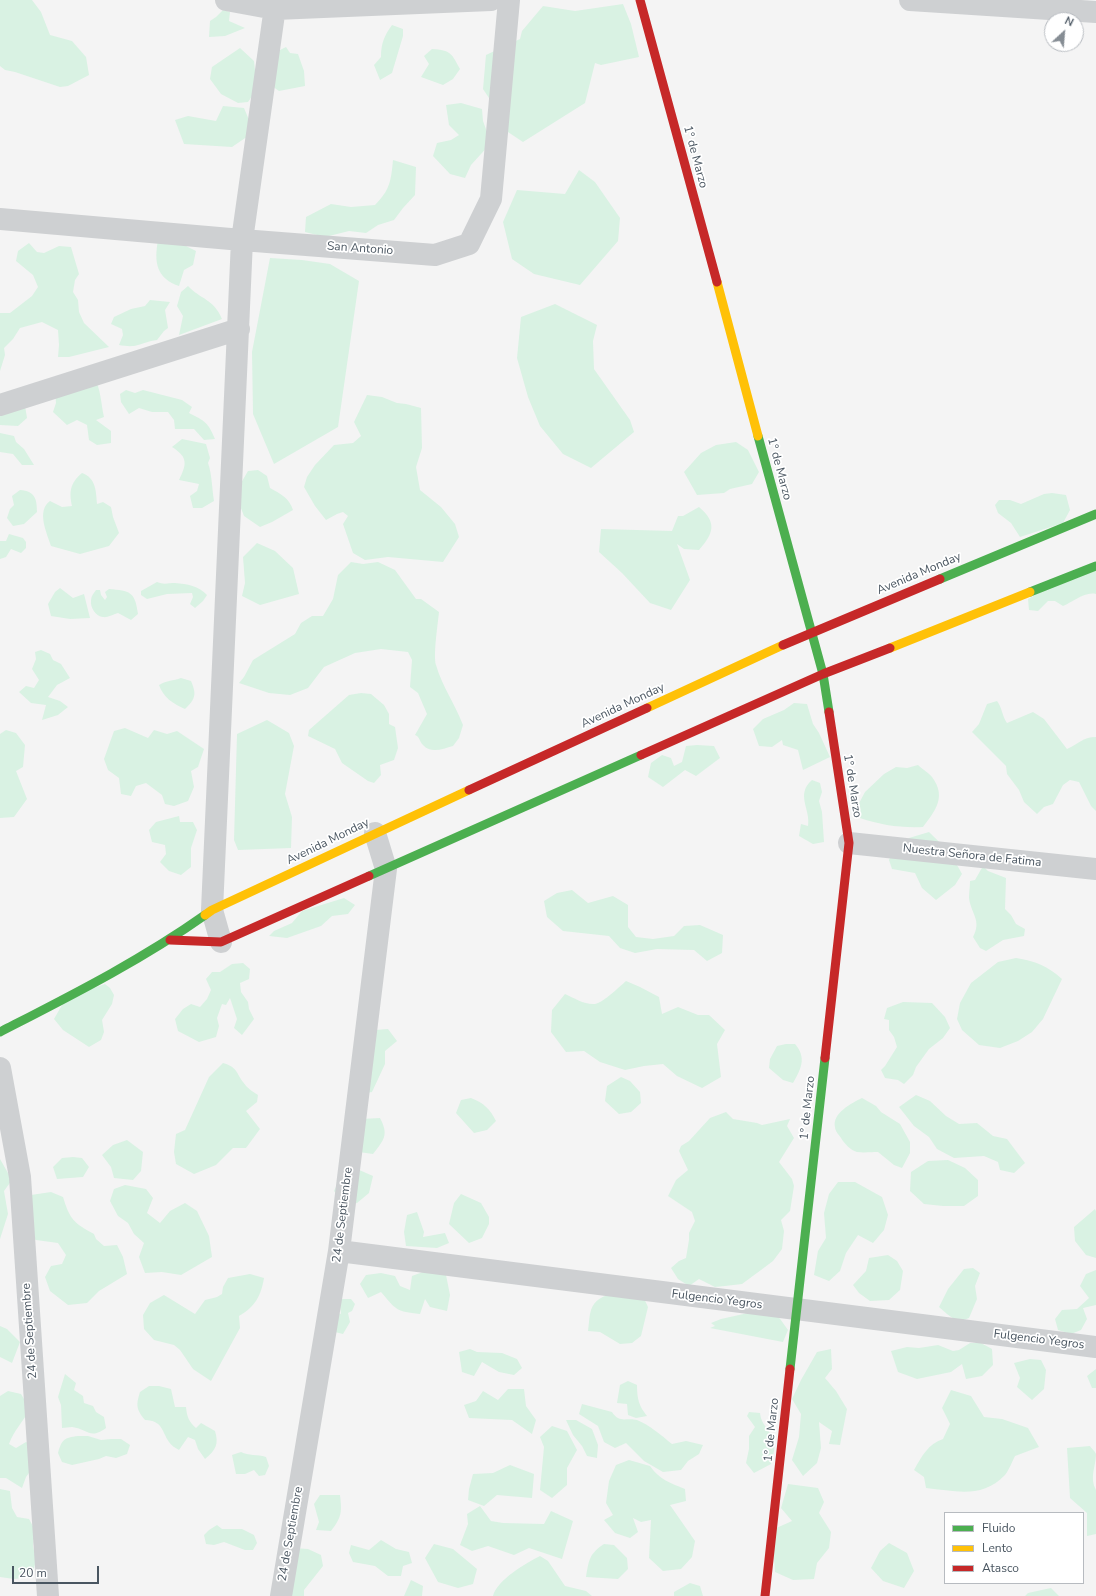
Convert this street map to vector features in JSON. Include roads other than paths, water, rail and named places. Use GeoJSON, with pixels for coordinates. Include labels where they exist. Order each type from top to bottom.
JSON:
{"type":"FeatureCollection","features":[{"type":"Feature","properties":{"kind":"main road","name":"1° de Marzo"},"geometry":{"type":"LineString","coordinates":[[640,0],[823,674],[849,843],[765,1596]]}},
{"type":"Feature","properties":{"kind":"main road","name":"Avenida Monday"},"geometry":{"type":"LineString","coordinates":[[0,1032],[92,985],[170,940],[212,910],[375,832],[811,632],[1096,514]]}},
{"type":"Feature","properties":{"kind":"main road"},"geometry":{"type":"LineString","coordinates":[[170,940],[221,942],[823,674],[1096,566]]}},
{"type":"Feature","properties":{"kind":"street"},"geometry":{"type":"LineString","coordinates":[[226,0],[275,4],[491,0]]}},
{"type":"Feature","properties":{"kind":"street","name":"San Antonio"},"geometry":{"type":"LineString","coordinates":[[0,219],[435,255],[469,244],[491,199],[509,0]]}},
{"type":"Feature","properties":{"kind":"street"},"geometry":{"type":"LineString","coordinates":[[910,0],[1096,12]]}},
{"type":"Feature","properties":{"kind":"street"},"geometry":{"type":"LineString","coordinates":[[221,942],[212,910],[242,240],[275,4]]}},
{"type":"Feature","properties":{"kind":"street"},"geometry":{"type":"LineString","coordinates":[[0,405],[239,329]]}},
{"type":"Feature","properties":{"kind":"street","name":"24 de Septiembre"},"geometry":{"type":"LineString","coordinates":[[281,1596],[338,1252],[386,869],[375,832]]}},
{"type":"Feature","properties":{"kind":"street","name":"Nuestra Señora de Fatima"},"geometry":{"type":"LineString","coordinates":[[849,843],[1096,869]]}},
{"type":"Feature","properties":{"kind":"street","name":"24 de Septiembre"},"geometry":{"type":"LineString","coordinates":[[0,1068],[20,1177],[48,1596]]}},
{"type":"Feature","properties":{"kind":"street","name":"Fulgencio Yegros"},"geometry":{"type":"LineString","coordinates":[[338,1252],[1096,1347]]}}]}
